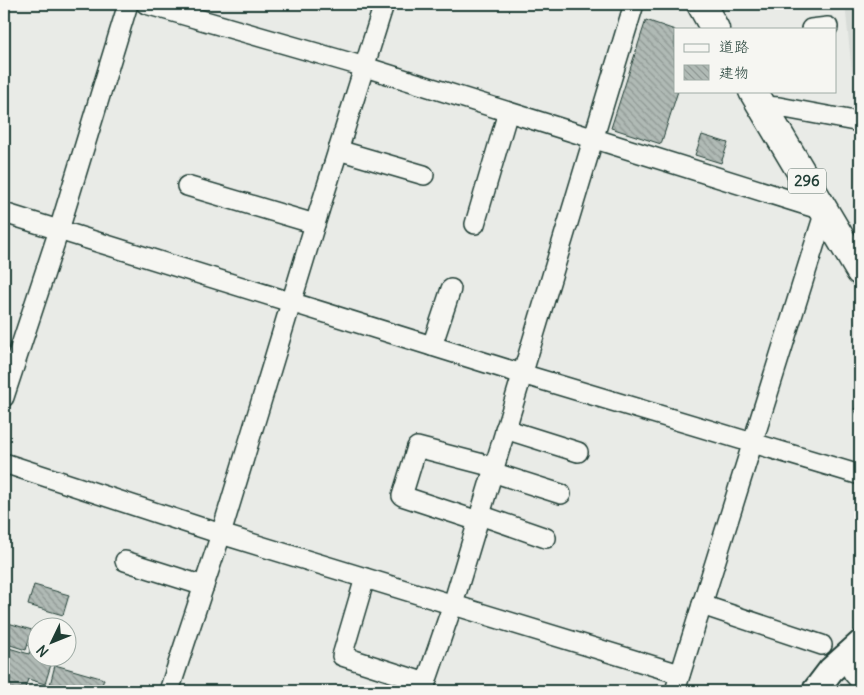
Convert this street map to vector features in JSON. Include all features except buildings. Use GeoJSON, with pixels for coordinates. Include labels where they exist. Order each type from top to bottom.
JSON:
{"type":"FeatureCollection","features":[{"type":"Feature","properties":{"kind":"highway"},"geometry":{"type":"LineString","coordinates":[[700,4],[714,28]]}},
{"type":"Feature","properties":{"kind":"highway","name":"296"},"geometry":{"type":"LineString","coordinates":[[757,98],[860,271]]}},
{"type":"Feature","properties":{"kind":"main road"},"geometry":{"type":"LineString","coordinates":[[815,691],[830,670],[860,644]]}},
{"type":"Feature","properties":{"kind":"street"},"geometry":{"type":"LineString","coordinates":[[4,397],[128,4]]}},
{"type":"Feature","properties":{"kind":"street"},"geometry":{"type":"LineString","coordinates":[[4,463],[221,534],[453,604],[677,683],[753,444],[825,211],[365,67],[146,4]]}},
{"type":"Feature","properties":{"kind":"street"},"geometry":{"type":"LineString","coordinates":[[169,691],[221,534],[384,4]]}},
{"type":"Feature","properties":{"kind":"street"},"geometry":{"type":"LineString","coordinates":[[365,578],[342,656],[425,687],[453,604],[634,4]]}},
{"type":"Feature","properties":{"kind":"street"},"geometry":{"type":"LineString","coordinates":[[757,98],[779,107],[860,122]]}},
{"type":"Feature","properties":{"kind":"street"},"geometry":{"type":"LineString","coordinates":[[474,224],[508,112]]}},
{"type":"Feature","properties":{"kind":"street"},"geometry":{"type":"LineString","coordinates":[[338,150],[424,175]]}},
{"type":"Feature","properties":{"kind":"street"},"geometry":{"type":"LineString","coordinates":[[187,186],[315,224]]}},
{"type":"Feature","properties":{"kind":"street"},"geometry":{"type":"LineString","coordinates":[[4,213],[522,374],[860,475]]}},
{"type":"Feature","properties":{"kind":"street"},"geometry":{"type":"LineString","coordinates":[[432,346],[451,289]]}},
{"type":"Feature","properties":{"kind":"street"},"geometry":{"type":"LineString","coordinates":[[505,429],[578,452]]}},
{"type":"Feature","properties":{"kind":"street"},"geometry":{"type":"LineString","coordinates":[[546,538],[402,496],[417,447],[493,469],[561,494]]}},
{"type":"Feature","properties":{"kind":"street"},"geometry":{"type":"LineString","coordinates":[[126,561],[204,586]]}},
{"type":"Feature","properties":{"kind":"street"},"geometry":{"type":"LineString","coordinates":[[702,605],[822,645]]}},
{"type":"Feature","properties":{"kind":"shaded area"},"geometry":{"type":"Polygon","coordinates":[[[845,4],[860,4],[860,72],[852,72],[845,4]]]}}]}
